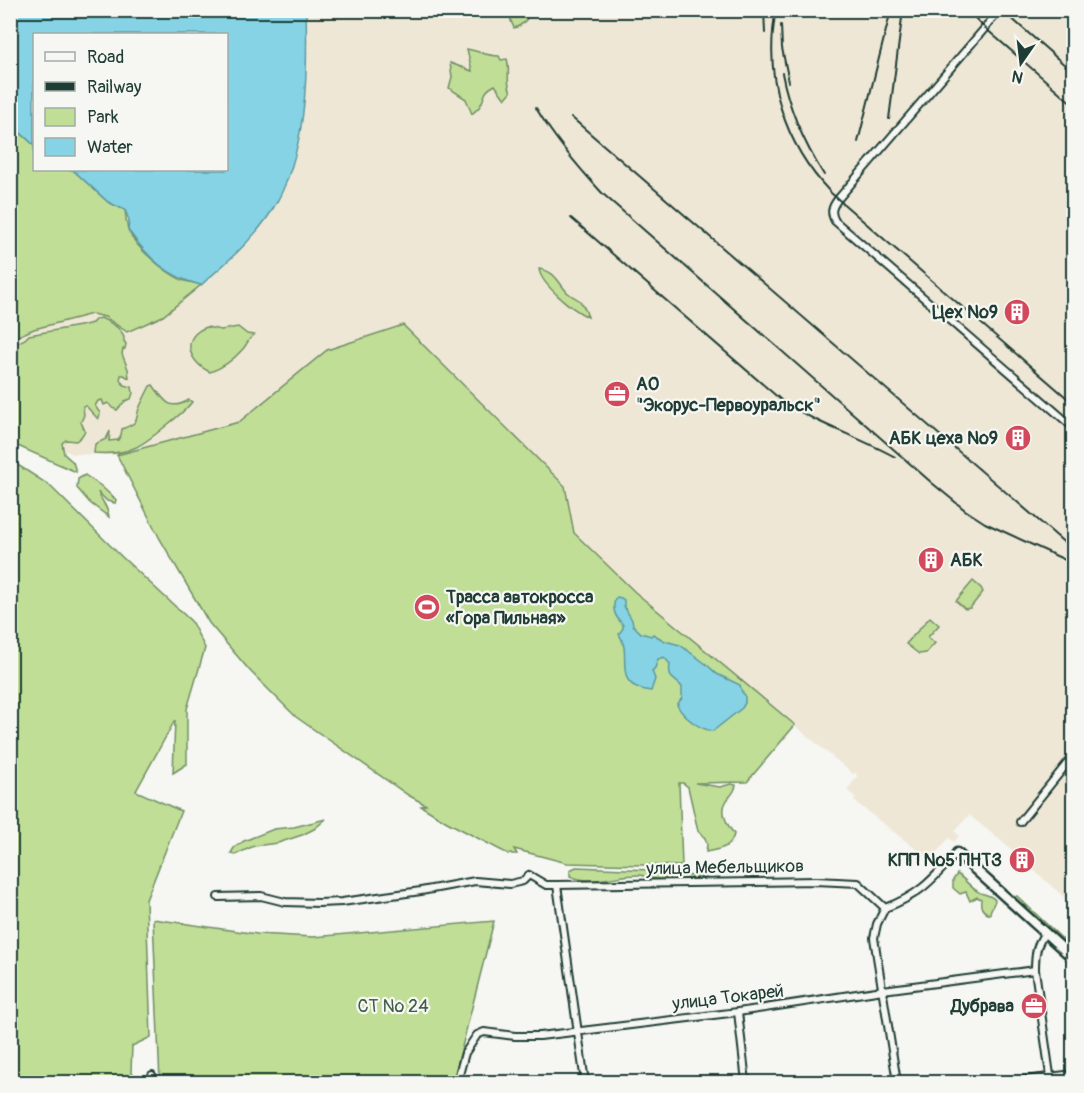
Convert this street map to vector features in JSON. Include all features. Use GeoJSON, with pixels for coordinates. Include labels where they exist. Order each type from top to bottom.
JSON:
{"type":"FeatureCollection","features":[{"type":"Feature","properties":{"kind":"street"},"geometry":{"type":"LineString","coordinates":[[996,10],[996,14],[985,28],[837,199],[832,206],[831,213],[844,228],[1074,428]]}},
{"type":"Feature","properties":{"kind":"street"},"geometry":{"type":"LineString","coordinates":[[1020,822],[1074,755]]}},
{"type":"Feature","properties":{"kind":"street"},"geometry":{"type":"LineString","coordinates":[[897,1083],[873,938],[885,908],[921,890],[957,853],[1074,959]]}},
{"type":"Feature","properties":{"kind":"street"},"geometry":{"type":"LineString","coordinates":[[218,897],[261,896],[285,902],[342,902],[475,881],[510,884],[522,881],[529,875],[546,885],[557,885],[585,1083]]}},
{"type":"Feature","properties":{"kind":"street","name":"улица Мебельщиков"},"geometry":{"type":"LineString","coordinates":[[557,885],[816,881],[858,883],[885,908]]}},
{"type":"Feature","properties":{"kind":"street"},"geometry":{"type":"LineString","coordinates":[[1045,933],[1036,951],[1035,970],[1050,1080]]}},
{"type":"Feature","properties":{"kind":"street","name":"улица Токарей"},"geometry":{"type":"LineString","coordinates":[[457,1083],[465,1053],[480,1033],[515,1036],[540,1035],[738,1012],[1035,970]]}},
{"type":"Feature","properties":{"kind":"street"},"geometry":{"type":"LineString","coordinates":[[738,1012],[746,1083]]}},
{"type":"Feature","properties":{"kind":"street"},"geometry":{"type":"LineString","coordinates":[[1008,1083],[1050,1080],[1074,1074]]}},
{"type":"Feature","properties":{"kind":"street"},"geometry":{"type":"LineString","coordinates":[[152,1075],[155,1083]]}},
{"type":"Feature","properties":{"kind":"shaded area"},"geometry":{"type":"Polygon","coordinates":[[[11,11],[1073,11],[1073,905],[1028,865],[1024,869],[1013,860],[1017,854],[969,815],[955,831],[959,836],[954,842],[949,838],[930,860],[854,801],[856,798],[847,790],[857,777],[856,773],[853,774],[635,592],[574,533],[565,486],[327,350],[239,422],[117,455],[74,454],[11,432],[11,11]]]}},
{"type":"Feature","properties":{"kind":"green space"},"geometry":{"type":"Polygon","coordinates":[[[510,10],[533,11],[523,23],[514,28],[510,10]]]}},
{"type":"Feature","properties":{"kind":"green space"},"geometry":{"type":"Polygon","coordinates":[[[467,49],[499,56],[501,60],[507,59],[508,84],[511,92],[505,99],[495,85],[486,92],[480,106],[472,114],[466,99],[449,88],[452,77],[450,63],[472,71],[467,49]]]}},
{"type":"Feature","properties":{"kind":"green space"},"geometry":{"type":"Polygon","coordinates":[[[10,124],[33,144],[33,171],[74,171],[108,202],[125,210],[127,227],[131,236],[151,258],[182,280],[201,285],[163,316],[127,332],[105,317],[92,314],[34,329],[11,339],[10,124]]]}},
{"type":"Feature","properties":{"kind":"green space"},"geometry":{"type":"Polygon","coordinates":[[[539,269],[553,275],[567,292],[579,300],[588,317],[566,303],[551,289],[539,269]]]}},
{"type":"Feature","properties":{"kind":"green space"},"geometry":{"type":"Polygon","coordinates":[[[101,318],[117,327],[124,337],[126,344],[122,354],[129,378],[121,375],[120,380],[124,385],[132,387],[133,393],[131,399],[125,401],[117,410],[108,403],[104,405],[102,400],[98,401],[95,406],[100,413],[98,419],[86,406],[83,406],[84,415],[81,422],[85,431],[76,441],[66,440],[62,443],[64,454],[73,462],[76,472],[11,443],[11,346],[29,335],[85,325],[101,318]]]}},
{"type":"Feature","properties":{"kind":"green space","name":"Трасса автокросса «Гора Пильная»"},"geometry":{"type":"Polygon","coordinates":[[[403,325],[565,486],[574,533],[635,592],[795,725],[747,782],[695,783],[720,787],[736,785],[724,806],[726,819],[734,834],[727,845],[706,852],[707,844],[698,831],[688,787],[679,783],[682,866],[567,863],[514,849],[517,854],[508,854],[421,806],[426,805],[408,795],[296,717],[250,671],[209,623],[160,539],[117,455],[239,422],[327,350],[403,325]]]}},
{"type":"Feature","properties":{"kind":"green space"},"geometry":{"type":"Polygon","coordinates":[[[207,327],[221,330],[238,327],[247,334],[254,335],[231,360],[210,372],[196,362],[190,349],[193,336],[207,327]]]}},
{"type":"Feature","properties":{"kind":"green space"},"geometry":{"type":"Polygon","coordinates":[[[153,385],[168,403],[176,405],[189,400],[192,402],[142,444],[117,453],[94,453],[95,444],[106,439],[110,431],[109,441],[118,440],[122,429],[135,422],[141,404],[150,386],[153,385]]]}},
{"type":"Feature","properties":{"kind":"green space"},"geometry":{"type":"Polygon","coordinates":[[[10,460],[49,485],[191,621],[205,648],[187,709],[187,764],[173,773],[175,720],[136,791],[181,811],[146,900],[151,1037],[132,1046],[131,1072],[144,1082],[11,1082],[10,460]]]}},
{"type":"Feature","properties":{"kind":"green space"},"geometry":{"type":"Polygon","coordinates":[[[85,475],[116,500],[115,503],[107,501],[98,492],[109,517],[90,503],[77,488],[78,479],[85,475]]]}},
{"type":"Feature","properties":{"kind":"green space"},"geometry":{"type":"Polygon","coordinates":[[[973,581],[983,592],[970,608],[965,609],[956,601],[973,581]]]}},
{"type":"Feature","properties":{"kind":"green space"},"geometry":{"type":"Polygon","coordinates":[[[930,617],[939,625],[928,637],[935,643],[926,653],[919,654],[906,644],[930,617]]]}},
{"type":"Feature","properties":{"kind":"green space"},"geometry":{"type":"Polygon","coordinates":[[[326,819],[302,835],[278,843],[254,846],[235,855],[231,853],[244,841],[274,829],[294,827],[326,819]]]}},
{"type":"Feature","properties":{"kind":"green space"},"geometry":{"type":"Polygon","coordinates":[[[576,867],[651,870],[706,877],[677,880],[632,875],[586,880],[570,876],[570,870],[576,867]]]}},
{"type":"Feature","properties":{"kind":"green space"},"geometry":{"type":"Polygon","coordinates":[[[957,874],[974,889],[995,900],[990,914],[982,909],[981,899],[977,897],[970,901],[966,892],[960,894],[953,888],[953,880],[957,874]]]}},
{"type":"Feature","properties":{"kind":"green space"},"geometry":{"type":"Polygon","coordinates":[[[1017,896],[1073,949],[1073,953],[1014,898],[1017,896]]]}},
{"type":"Feature","properties":{"kind":"green space","name":"СТ № 24"},"geometry":{"type":"Polygon","coordinates":[[[153,919],[257,934],[313,937],[494,921],[453,1082],[160,1082],[153,919]]]}},
{"type":"Feature","properties":{"kind":"water"},"geometry":{"type":"Polygon","coordinates":[[[11,10],[306,11],[303,115],[292,166],[283,190],[271,212],[256,232],[201,285],[178,277],[151,258],[128,230],[129,220],[125,210],[108,202],[74,171],[228,171],[228,33],[33,33],[33,144],[11,124],[11,10]]]}},
{"type":"Feature","properties":{"kind":"water"},"geometry":{"type":"Polygon","coordinates":[[[617,597],[624,600],[624,606],[633,625],[641,633],[651,636],[653,634],[665,641],[680,645],[717,674],[740,685],[745,695],[742,708],[713,731],[692,722],[677,705],[682,698],[682,687],[671,676],[670,664],[664,657],[658,659],[652,671],[655,679],[651,691],[638,688],[630,683],[626,677],[623,643],[619,634],[623,625],[614,610],[617,597]]]}},
{"type":"Feature","properties":{"kind":"railway"},"geometry":{"type":"LineString","coordinates":[[764,10],[765,33]]}},
{"type":"Feature","properties":{"kind":"railway"},"geometry":{"type":"LineString","coordinates":[[776,10],[772,60],[775,85],[790,131],[815,174],[831,193],[1074,404]]}},
{"type":"Feature","properties":{"kind":"railway"},"geometry":{"type":"LineString","coordinates":[[858,142],[891,10]]}},
{"type":"Feature","properties":{"kind":"railway"},"geometry":{"type":"LineString","coordinates":[[889,119],[903,10]]}},
{"type":"Feature","properties":{"kind":"railway"},"geometry":{"type":"LineString","coordinates":[[967,10],[1074,105]]}},
{"type":"Feature","properties":{"kind":"railway"},"geometry":{"type":"LineString","coordinates":[[1002,10],[1074,73]]}},
{"type":"Feature","properties":{"kind":"railway"},"geometry":{"type":"LineString","coordinates":[[781,25],[782,48],[789,82]]}},
{"type":"Feature","properties":{"kind":"railway"},"geometry":{"type":"LineString","coordinates":[[782,73],[798,126],[824,175]]}},
{"type":"Feature","properties":{"kind":"railway"},"geometry":{"type":"LineString","coordinates":[[536,108],[567,153],[603,194],[932,483],[985,523],[1074,564]]}},
{"type":"Feature","properties":{"kind":"railway"},"geometry":{"type":"LineString","coordinates":[[571,117],[1074,551]]}},
{"type":"Feature","properties":{"kind":"railway"},"geometry":{"type":"LineString","coordinates":[[571,218],[781,400],[895,457]]}},
{"type":"Feature","properties":{"kind":"place","name":"Цех №9"},"geometry":{"type":"Point","coordinates":[1017,312]}},
{"type":"Feature","properties":{"kind":"place","name":"АО \"Экорус-Первоуральск\""},"geometry":{"type":"Point","coordinates":[617,394]}},
{"type":"Feature","properties":{"kind":"place","name":"АБК цеха №9"},"geometry":{"type":"Point","coordinates":[1018,438]}},
{"type":"Feature","properties":{"kind":"place","name":"АБК"},"geometry":{"type":"Point","coordinates":[931,560]}},
{"type":"Feature","properties":{"kind":"place","name":"Трасса автокросса «Гора Пильная»"},"geometry":{"type":"Point","coordinates":[427,607]}},
{"type":"Feature","properties":{"kind":"place","name":"КПП №5 ПНТЗ"},"geometry":{"type":"Point","coordinates":[1022,860]}},
{"type":"Feature","properties":{"kind":"place","name":"Дубрава"},"geometry":{"type":"Point","coordinates":[1034,1006]}}]}
